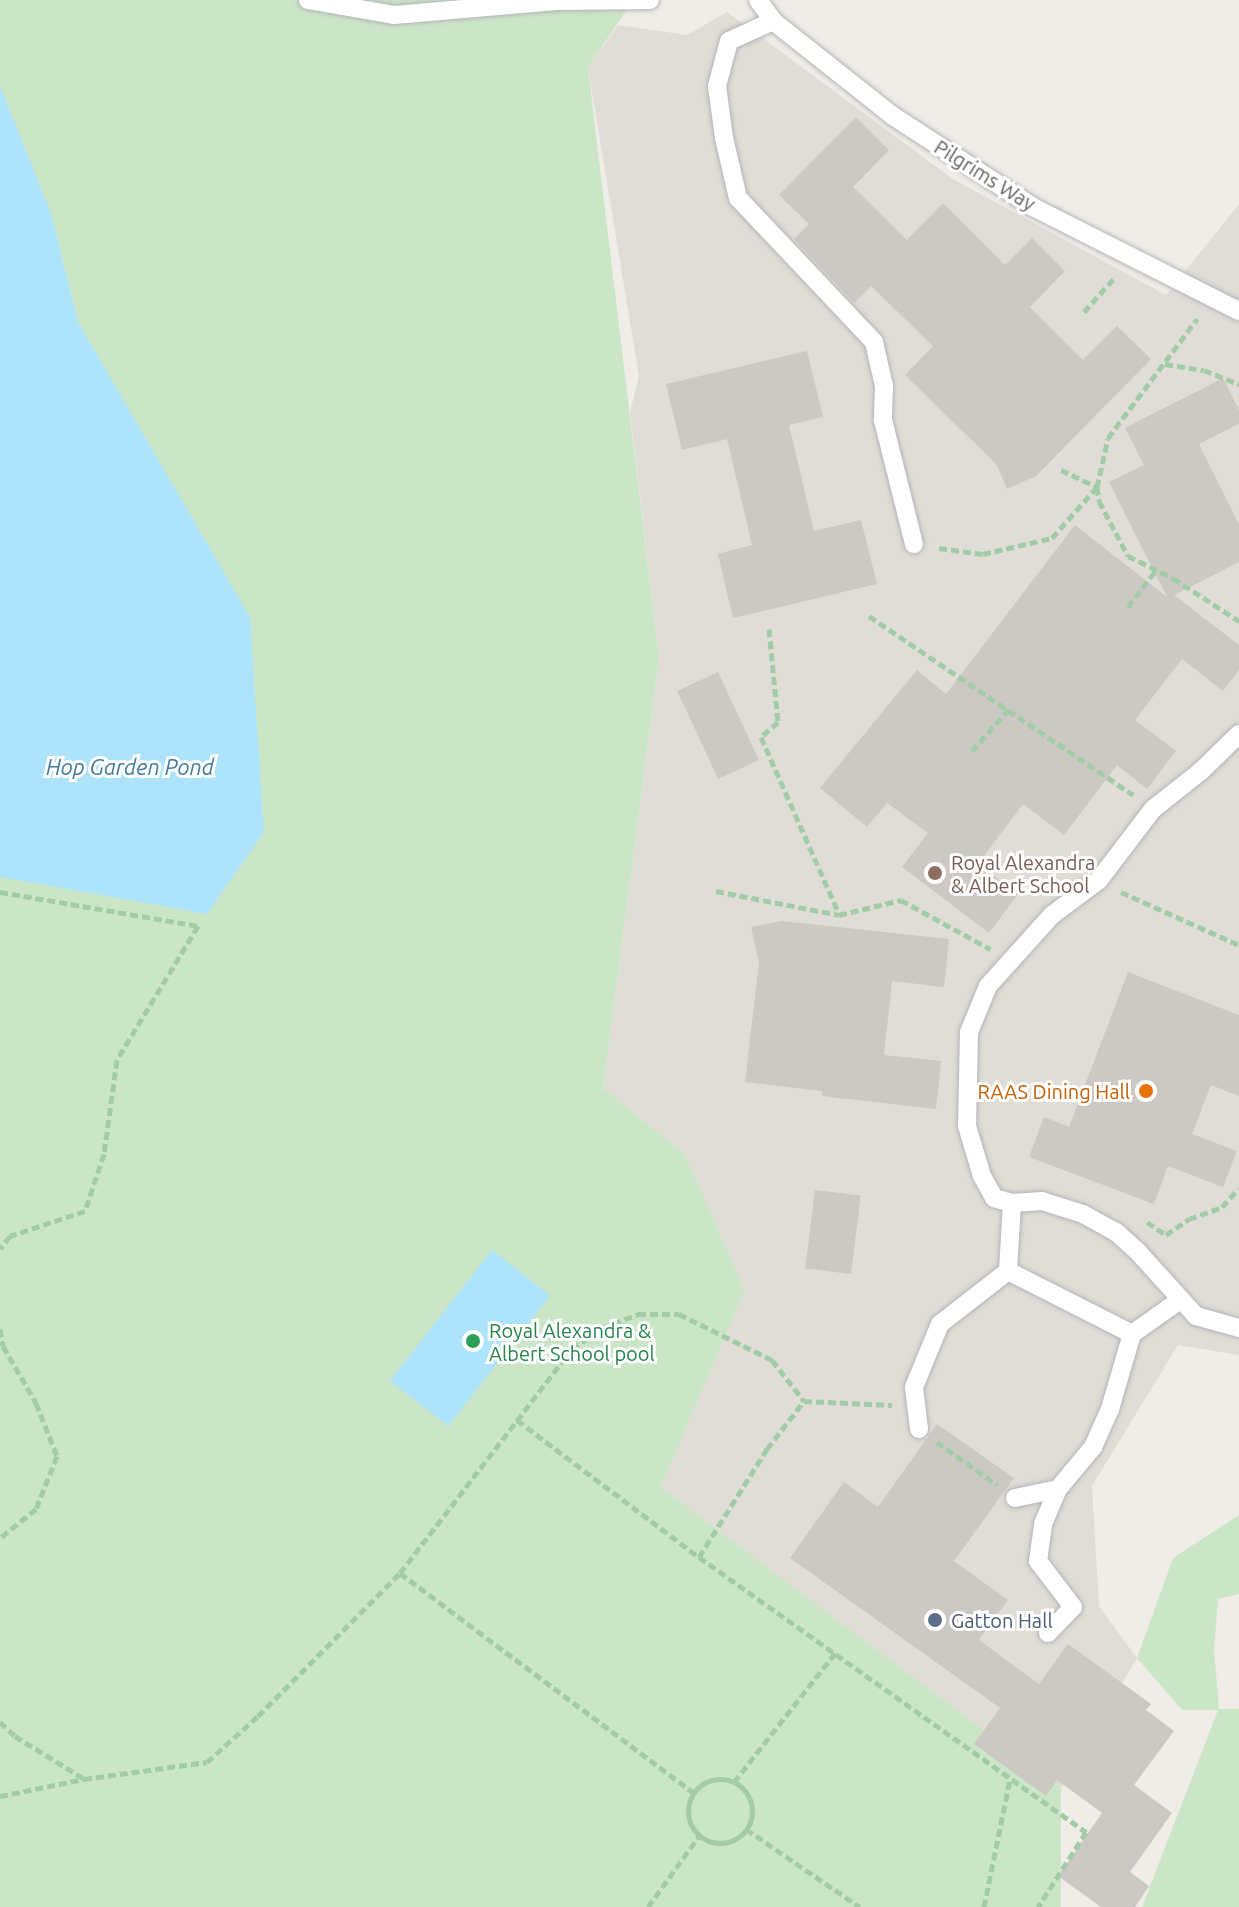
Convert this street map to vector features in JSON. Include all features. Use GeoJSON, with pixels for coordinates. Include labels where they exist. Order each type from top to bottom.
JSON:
{"type":"FeatureCollection","features":[{"type":"Feature","properties":{"kind":"lane"},"geometry":{"type":"LineString","coordinates":[[308,0],[394,15],[556,1],[650,0]]}},
{"type":"Feature","properties":{"kind":"lane","name":"Pilgrims Way"},"geometry":{"type":"LineString","coordinates":[[758,0],[773,21],[893,116],[1033,207],[1239,311]]}},
{"type":"Feature","properties":{"kind":"lane"},"geometry":{"type":"LineString","coordinates":[[773,21],[729,41],[717,86],[724,138],[738,198],[874,342],[884,386],[883,420],[914,544]]}},
{"type":"Feature","properties":{"kind":"lane"},"geometry":{"type":"LineString","coordinates":[[1239,734],[1201,771],[1153,809],[1099,880],[1052,915],[988,986],[969,1032],[967,1126],[982,1176],[994,1198],[1012,1203],[1042,1201],[1083,1214],[1116,1232],[1196,1316],[1239,1328]]}},
{"type":"Feature","properties":{"kind":"lane"},"geometry":{"type":"LineString","coordinates":[[919,1429],[914,1387],[940,1324],[1008,1271],[1012,1203]]}},
{"type":"Feature","properties":{"kind":"lane"},"geometry":{"type":"LineString","coordinates":[[1008,1271],[1132,1334]]}},
{"type":"Feature","properties":{"kind":"lane"},"geometry":{"type":"LineString","coordinates":[[1048,1633],[1073,1607],[1038,1561],[1043,1524],[1058,1489],[1093,1447],[1110,1409],[1132,1334],[1180,1300]]}},
{"type":"Feature","properties":{"kind":"lane"},"geometry":{"type":"LineString","coordinates":[[1015,1498],[1058,1489]]}},
{"type":"Feature","properties":{"kind":"path"},"geometry":{"type":"LineString","coordinates":[[1084,312],[1132,257]]}},
{"type":"Feature","properties":{"kind":"path"},"geometry":{"type":"LineString","coordinates":[[1211,297],[1108,438],[1097,487],[1099,501],[1128,556],[1157,569],[1239,621]]}},
{"type":"Feature","properties":{"kind":"path"},"geometry":{"type":"LineString","coordinates":[[1165,364],[1204,370],[1239,384]]}},
{"type":"Feature","properties":{"kind":"path"},"geometry":{"type":"LineString","coordinates":[[1061,470],[1097,487]]}},
{"type":"Feature","properties":{"kind":"path"},"geometry":{"type":"LineString","coordinates":[[914,544],[983,554],[1052,538],[1097,487]]}},
{"type":"Feature","properties":{"kind":"path"},"geometry":{"type":"LineString","coordinates":[[1128,607],[1157,569]]}},
{"type":"Feature","properties":{"kind":"path"},"geometry":{"type":"LineString","coordinates":[[869,616],[1153,809]]}},
{"type":"Feature","properties":{"kind":"path"},"geometry":{"type":"LineString","coordinates":[[769,629],[778,722],[761,737],[839,915]]}},
{"type":"Feature","properties":{"kind":"path"},"geometry":{"type":"LineString","coordinates":[[972,751],[1008,710]]}},
{"type":"Feature","properties":{"kind":"path"},"geometry":{"type":"LineString","coordinates":[[1099,880],[1239,945]]}},
{"type":"Feature","properties":{"kind":"path"},"geometry":{"type":"LineString","coordinates":[[716,891],[839,915],[901,900],[1009,960]]}},
{"type":"Feature","properties":{"kind":"path"},"geometry":{"type":"LineString","coordinates":[[0,892],[198,926],[117,1060],[104,1154],[85,1211],[10,1236],[0,1249]]}},
{"type":"Feature","properties":{"kind":"path"},"geometry":{"type":"LineString","coordinates":[[1139,1253],[1189,1219],[1222,1207],[1239,1188]]}},
{"type":"Feature","properties":{"kind":"path"},"geometry":{"type":"LineString","coordinates":[[0,1796],[84,1779],[207,1762],[258,1716],[400,1573],[572,1349],[602,1328],[638,1314],[679,1314],[772,1360],[804,1401],[894,1405],[919,1429],[1015,1498]]}},
{"type":"Feature","properties":{"kind":"path"},"geometry":{"type":"LineString","coordinates":[[0,1329],[3,1346],[36,1403],[57,1456],[36,1509],[0,1538]]}},
{"type":"Feature","properties":{"kind":"path"},"geometry":{"type":"LineString","coordinates":[[699,1557],[767,1449],[804,1401]]}},
{"type":"Feature","properties":{"kind":"path"},"geometry":{"type":"LineString","coordinates":[[517,1420],[699,1557],[1086,1832],[1038,1907]]}},
{"type":"Feature","properties":{"kind":"path"},"geometry":{"type":"LineString","coordinates":[[400,1573],[693,1792]]}},
{"type":"Feature","properties":{"kind":"path"},"geometry":{"type":"LineString","coordinates":[[734,1782],[835,1653]]}},
{"type":"Feature","properties":{"kind":"path"},"geometry":{"type":"LineString","coordinates":[[0,1722],[15,1736],[84,1779]]}},
{"type":"Feature","properties":{"kind":"path"},"geometry":{"type":"LineString","coordinates":[[984,1907],[1010,1778]]}},
{"type":"Feature","properties":{"kind":"path"},"geometry":{"type":"LineString","coordinates":[[710,1780],[734,1782],[744,1788],[752,1806],[746,1829],[739,1837],[720,1843],[699,1836],[688,1818],[693,1792],[710,1780]]}},
{"type":"Feature","properties":{"kind":"path"},"geometry":{"type":"LineString","coordinates":[[746,1829],[860,1907]]}},
{"type":"Feature","properties":{"kind":"path"},"geometry":{"type":"LineString","coordinates":[[648,1907],[699,1836]]}},
{"type":"Feature","properties":{"kind":"shaded area","name":"Royal Alexandra & Albert School"},"geometry":{"type":"Polygon","coordinates":[[[727,12],[953,179],[1166,295],[1239,204],[1239,1355],[1178,1345],[1092,1486],[1099,1606],[1137,1658],[1061,1788],[661,1487],[745,1290],[685,1154],[603,1088],[659,658],[630,412],[639,376],[588,68],[618,25],[687,35],[727,12]]]}},
{"type":"Feature","properties":{"kind":"green space"},"geometry":{"type":"Polygon","coordinates":[[[0,0],[633,0],[588,68],[659,658],[603,1088],[685,1154],[745,1290],[661,1487],[1061,1788],[1061,1907],[0,1907],[0,0]]]}},
{"type":"Feature","properties":{"kind":"green space"},"geometry":{"type":"Polygon","coordinates":[[[1239,1515],[1239,1594],[1218,1599],[1214,1650],[1219,1709],[1239,1709],[1239,1907],[1142,1907],[1218,1710],[1182,1710],[1137,1658],[1173,1558],[1239,1515]]]}},
{"type":"Feature","properties":{"kind":"water","name":"Hop Garden Pond"},"geometry":{"type":"Polygon","coordinates":[[[0,86],[52,216],[78,322],[250,617],[264,832],[207,914],[0,877],[0,86]]]}},
{"type":"Feature","properties":{"kind":"water","name":"Royal Alexandra & Albert School pool"},"geometry":{"type":"Polygon","coordinates":[[[492,1250],[550,1296],[448,1426],[390,1381],[492,1250]]]}},
{"type":"Feature","properties":{"kind":"building"},"geometry":{"type":"Polygon","coordinates":[[[856,117],[889,150],[853,187],[907,240],[943,203],[1005,265],[1032,238],[1065,271],[1030,307],[1083,360],[1117,326],[1151,359],[1036,476],[1007,489],[997,465],[905,375],[933,346],[871,286],[854,303],[794,239],[809,224],[779,195],[856,117]]]}},
{"type":"Feature","properties":{"kind":"building"},"geometry":{"type":"Polygon","coordinates":[[[807,351],[823,417],[789,425],[814,531],[861,520],[877,584],[733,618],[718,554],[752,545],[727,439],[682,450],[666,384],[807,351]]]}},
{"type":"Feature","properties":{"kind":"building"},"geometry":{"type":"Polygon","coordinates":[[[1223,378],[1239,410],[1239,424],[1199,444],[1239,524],[1239,562],[1174,595],[1239,645],[1239,670],[1223,691],[1182,659],[1135,720],[1176,751],[1147,789],[1117,765],[1064,835],[1023,804],[978,864],[1018,894],[989,933],[902,867],[928,833],[887,803],[867,827],[820,788],[917,670],[946,694],[1075,525],[1167,597],[1109,482],[1144,465],[1125,428],[1223,378]]]}},
{"type":"Feature","properties":{"kind":"building"},"geometry":{"type":"Polygon","coordinates":[[[718,672],[759,760],[718,779],[677,691],[718,672]]]}},
{"type":"Feature","properties":{"kind":"building"},"geometry":{"type":"Polygon","coordinates":[[[782,921],[949,939],[944,987],[892,981],[884,1055],[941,1061],[936,1109],[822,1096],[822,1091],[745,1082],[759,963],[751,927],[782,921]]]}},
{"type":"Feature","properties":{"kind":"building","name":"RAAS Dining Hall"},"geometry":{"type":"Polygon","coordinates":[[[1128,972],[1239,1015],[1239,1096],[1211,1085],[1192,1134],[1237,1151],[1223,1187],[1168,1166],[1154,1204],[1029,1157],[1044,1117],[1069,1127],[1128,972]]]}},
{"type":"Feature","properties":{"kind":"building"},"geometry":{"type":"Polygon","coordinates":[[[815,1190],[861,1196],[851,1274],[805,1268],[815,1190]]]}},
{"type":"Feature","properties":{"kind":"building","name":"Gatton Hall"},"geometry":{"type":"Polygon","coordinates":[[[937,1424],[1014,1478],[954,1561],[1008,1600],[979,1640],[1039,1684],[1068,1644],[1151,1704],[1146,1710],[1174,1731],[1134,1785],[1172,1813],[1130,1872],[1149,1886],[1135,1907],[1101,1907],[1058,1876],[1102,1813],[1057,1780],[1046,1796],[974,1744],[1000,1708],[790,1558],[844,1482],[878,1507],[937,1424]]]}},
{"type":"Feature","properties":{"kind":"place","name":"Royal Alexandra & Albert School"},"geometry":{"type":"Point","coordinates":[935,873]}},
{"type":"Feature","properties":{"kind":"place","name":"RAAS Dining Hall"},"geometry":{"type":"Point","coordinates":[1146,1091]}},
{"type":"Feature","properties":{"kind":"place","name":"Royal Alexandra & Albert School pool"},"geometry":{"type":"Point","coordinates":[473,1341]}},
{"type":"Feature","properties":{"kind":"place","name":"Gatton Hall"},"geometry":{"type":"Point","coordinates":[935,1620]}}]}
